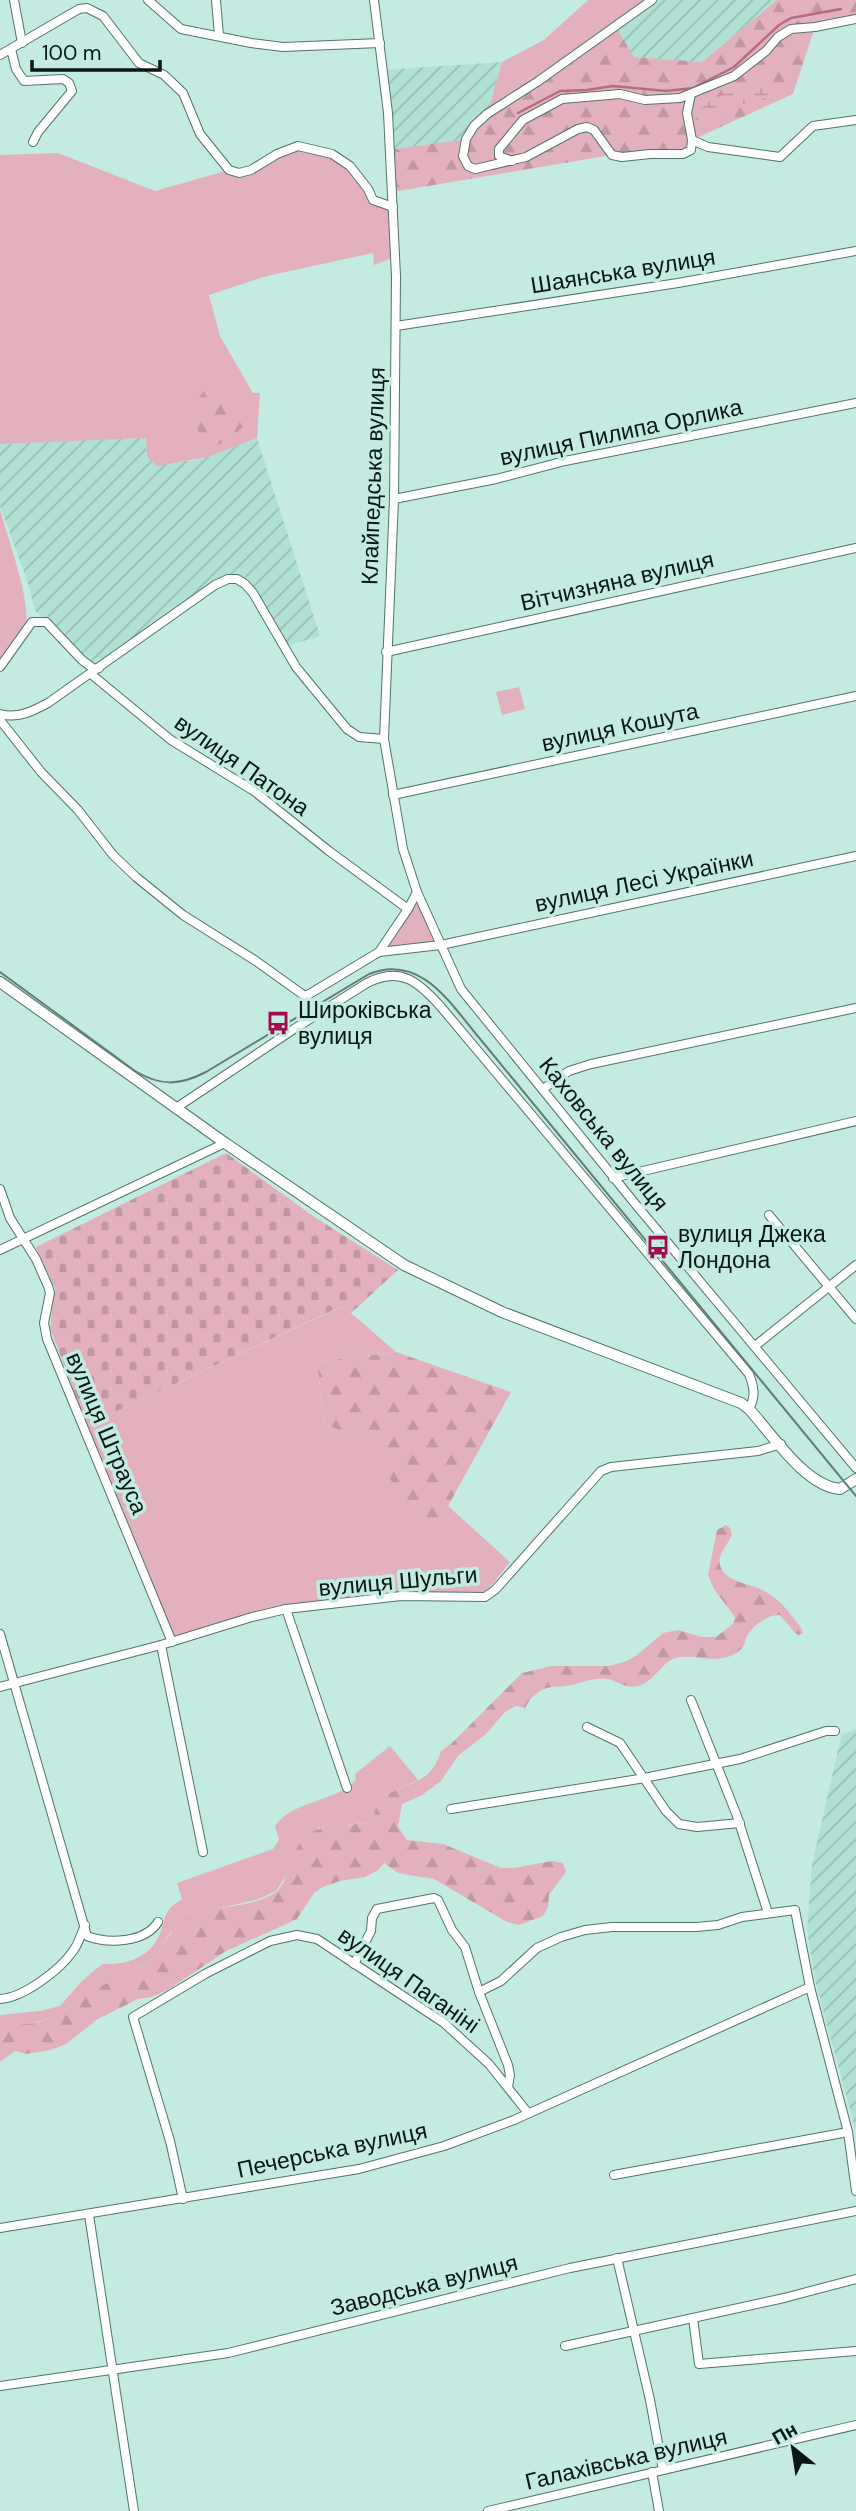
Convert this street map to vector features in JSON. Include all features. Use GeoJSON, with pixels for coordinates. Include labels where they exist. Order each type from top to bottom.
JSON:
{"type":"FeatureCollection","features":[{"type":"Feature","properties":{"kind":"main road"},"geometry":{"type":"LineString","coordinates":[[0,982],[225,1143],[404,1265],[502,1312],[735,1400],[749,1409],[819,1483],[830,1488],[845,1487],[856,1479]]}},
{"type":"Feature","properties":{"kind":"street"},"geometry":{"type":"LineString","coordinates":[[14,0],[22,43]]}},
{"type":"Feature","properties":{"kind":"street"},"geometry":{"type":"LineString","coordinates":[[148,0],[181,29],[251,44],[283,47],[380,43]]}},
{"type":"Feature","properties":{"kind":"street"},"geometry":{"type":"LineString","coordinates":[[216,0],[219,36]]}},
{"type":"Feature","properties":{"kind":"street","name":"Клайпедська вулиця"},"geometry":{"type":"LineString","coordinates":[[374,0],[388,113],[396,326],[394,499],[384,739],[403,849],[417,892],[441,945]]}},
{"type":"Feature","properties":{"kind":"street"},"geometry":{"type":"LineString","coordinates":[[652,0],[487,114],[474,126],[466,139],[463,156],[468,166],[475,169],[512,161],[526,157],[578,129],[587,127],[594,130],[612,155],[622,157],[683,154],[691,150],[687,114],[691,94]]}},
{"type":"Feature","properties":{"kind":"street"},"geometry":{"type":"LineString","coordinates":[[0,55],[79,9],[95,11],[103,16],[139,63],[164,75],[183,93],[200,134],[229,170],[239,173],[251,170],[288,148],[298,146],[332,154],[350,166],[373,200],[393,207]]}},
{"type":"Feature","properties":{"kind":"street"},"geometry":{"type":"LineString","coordinates":[[512,161],[499,156],[499,149],[505,140],[523,120],[562,99],[620,93],[645,100],[680,98],[734,76],[791,29],[856,19]]}},
{"type":"Feature","properties":{"kind":"street"},"geometry":{"type":"LineString","coordinates":[[11,49],[16,69],[24,81],[63,79],[72,91],[38,132],[33,142]]}},
{"type":"Feature","properties":{"kind":"street"},"geometry":{"type":"LineString","coordinates":[[692,140],[708,147],[780,157],[813,127],[856,120]]}},
{"type":"Feature","properties":{"kind":"street","name":"Шаянська вулиця"},"geometry":{"type":"LineString","coordinates":[[396,326],[678,283],[856,251]]}},
{"type":"Feature","properties":{"kind":"street","name":"вулиця Пилипа Орлика"},"geometry":{"type":"LineString","coordinates":[[394,499],[565,461],[856,403]]}},
{"type":"Feature","properties":{"kind":"street","name":"Вітчизняна вулиця"},"geometry":{"type":"LineString","coordinates":[[386,652],[856,548]]}},
{"type":"Feature","properties":{"kind":"street"},"geometry":{"type":"LineString","coordinates":[[0,715],[16,716],[32,712],[91,674],[215,585],[228,579],[237,579],[253,593],[296,667],[347,729],[359,737],[384,739]]}},
{"type":"Feature","properties":{"kind":"street"},"geometry":{"type":"LineString","coordinates":[[0,667],[32,622],[46,622],[82,660],[94,669],[99,668]]}},
{"type":"Feature","properties":{"kind":"street","name":"вулиця Патона"},"geometry":{"type":"LineString","coordinates":[[91,674],[171,740],[254,791],[408,909]]}},
{"type":"Feature","properties":{"kind":"street","name":"вулиця Кошута"},"geometry":{"type":"LineString","coordinates":[[393,795],[856,696]]}},
{"type":"Feature","properties":{"kind":"street"},"geometry":{"type":"LineString","coordinates":[[0,720],[41,772],[78,810],[113,855],[136,877],[183,915],[306,996],[379,952],[417,892]]}},
{"type":"Feature","properties":{"kind":"street","name":"вулиця Лесі Українки"},"geometry":{"type":"LineString","coordinates":[[379,952],[441,945],[856,856]]}},
{"type":"Feature","properties":{"kind":"street","name":"Каховська вулиця"},"geometry":{"type":"LineString","coordinates":[[441,945],[461,989],[613,1178],[856,1468]]}},
{"type":"Feature","properties":{"kind":"street"},"geometry":{"type":"LineString","coordinates":[[177,1108],[367,983],[379,977],[396,975],[411,980],[425,989],[441,1007],[749,1374],[754,1386],[754,1399],[749,1409]]}},
{"type":"Feature","properties":{"kind":"street"},"geometry":{"type":"LineString","coordinates":[[543,1090],[569,1071],[591,1064],[856,1008]]}},
{"type":"Feature","properties":{"kind":"street"},"geometry":{"type":"LineString","coordinates":[[613,1178],[856,1121]]}},
{"type":"Feature","properties":{"kind":"street"},"geometry":{"type":"LineString","coordinates":[[0,1250],[225,1143]]}},
{"type":"Feature","properties":{"kind":"street","name":"вулиця Штрауса"},"geometry":{"type":"LineString","coordinates":[[0,1189],[10,1218],[36,1259],[50,1293],[44,1323],[47,1339],[172,1642]]}},
{"type":"Feature","properties":{"kind":"street"},"geometry":{"type":"LineString","coordinates":[[769,1215],[856,1319]]}},
{"type":"Feature","properties":{"kind":"street"},"geometry":{"type":"LineString","coordinates":[[755,1346],[856,1265]]}},
{"type":"Feature","properties":{"kind":"street","name":"вулиця Шульги"},"geometry":{"type":"LineString","coordinates":[[0,1687],[286,1609],[401,1596],[485,1597],[495,1590],[601,1471],[611,1467],[758,1451],[781,1444]]}},
{"type":"Feature","properties":{"kind":"street"},"geometry":{"type":"LineString","coordinates":[[286,1609],[347,1788]]}},
{"type":"Feature","properties":{"kind":"street"},"geometry":{"type":"LineString","coordinates":[[0,1634],[87,1936],[102,1940],[130,1939],[150,1932],[158,1922]]}},
{"type":"Feature","properties":{"kind":"street"},"geometry":{"type":"LineString","coordinates":[[161,1645],[203,1852]]}},
{"type":"Feature","properties":{"kind":"street"},"geometry":{"type":"LineString","coordinates":[[691,1700],[740,1823],[768,1913]]}},
{"type":"Feature","properties":{"kind":"street"},"geometry":{"type":"LineString","coordinates":[[587,1727],[620,1743],[666,1811],[679,1824],[697,1827],[740,1823]]}},
{"type":"Feature","properties":{"kind":"street"},"geometry":{"type":"LineString","coordinates":[[451,1809],[645,1778],[740,1759],[826,1731],[835,1731]]}},
{"type":"Feature","properties":{"kind":"street"},"geometry":{"type":"LineString","coordinates":[[354,1964],[371,1931],[372,1919],[377,1909],[434,1898],[438,1900],[452,1930],[465,1947],[479,1992],[508,2065],[508,2087]]}},
{"type":"Feature","properties":{"kind":"street"},"geometry":{"type":"LineString","coordinates":[[479,1992],[501,1981],[537,1948],[585,1930],[612,1927],[696,1927],[795,1910],[810,1987],[848,2132],[856,2191]]}},
{"type":"Feature","properties":{"kind":"street"},"geometry":{"type":"LineString","coordinates":[[0,1999],[19,1994],[61,1966],[75,1949],[85,1925]]}},
{"type":"Feature","properties":{"kind":"street","name":"вулиця Паганіні"},"geometry":{"type":"LineString","coordinates":[[183,2199],[170,2141],[133,2017],[205,1974],[270,1941],[297,1935],[317,1940],[444,2023],[468,2044],[528,2113]]}},
{"type":"Feature","properties":{"kind":"street","name":"Печерська вулиця"},"geometry":{"type":"LineString","coordinates":[[0,2228],[359,2169],[444,2146],[528,2113],[810,1987]]}},
{"type":"Feature","properties":{"kind":"street"},"geometry":{"type":"LineString","coordinates":[[614,2175],[848,2132]]}},
{"type":"Feature","properties":{"kind":"street","name":"Заводська вулиця"},"geometry":{"type":"LineString","coordinates":[[0,2386],[228,2354],[617,2258],[856,2211]]}},
{"type":"Feature","properties":{"kind":"street"},"geometry":{"type":"LineString","coordinates":[[89,2215],[134,2511]]}},
{"type":"Feature","properties":{"kind":"street"},"geometry":{"type":"LineString","coordinates":[[617,2258],[663,2470]]}},
{"type":"Feature","properties":{"kind":"street"},"geometry":{"type":"LineString","coordinates":[[565,2346],[856,2279]]}},
{"type":"Feature","properties":{"kind":"street"},"geometry":{"type":"LineString","coordinates":[[693,2318],[699,2364],[856,2351]]}},
{"type":"Feature","properties":{"kind":"street","name":"Галахівська вулиця"},"geometry":{"type":"LineString","coordinates":[[488,2511],[856,2425]]}},
{"type":"Feature","properties":{"kind":"street"},"geometry":{"type":"LineString","coordinates":[[652,2472],[659,2511]]}},
{"type":"Feature","properties":{"kind":"shaded area"},"geometry":{"type":"Polygon","coordinates":[[[652,0],[777,0],[702,62],[634,57],[616,27],[652,0]]]}},
{"type":"Feature","properties":{"kind":"shaded area"},"geometry":{"type":"Polygon","coordinates":[[[502,62],[487,114],[466,139],[389,150],[384,70],[502,62]]]}},
{"type":"Feature","properties":{"kind":"shaded area"},"geometry":{"type":"Polygon","coordinates":[[[146,438],[147,456],[189,461],[208,457],[257,438],[320,636],[284,647],[250,584],[241,578],[233,577],[94,669],[35,611],[27,580],[0,506],[0,444],[146,438]]]}},
{"type":"Feature","properties":{"kind":"shaded area"},"geometry":{"type":"Polygon","coordinates":[[[856,1729],[856,2132],[815,1980],[807,1930],[812,1865],[837,1754],[842,1734],[856,1729]]]}},
{"type":"Feature","properties":{"kind":"green space"},"geometry":{"type":"Polygon","coordinates":[[[588,0],[652,0],[487,114],[502,62],[544,40],[588,0]]]}},
{"type":"Feature","properties":{"kind":"green space"},"geometry":{"type":"Polygon","coordinates":[[[777,0],[856,0],[856,19],[815,27],[793,94],[692,140],[691,150],[612,155],[392,192],[389,150],[466,139],[474,126],[616,27],[634,57],[702,62],[777,0]]]}},
{"type":"Feature","properties":{"kind":"green space"},"geometry":{"type":"Polygon","coordinates":[[[764,87],[771,92],[763,99],[743,104],[701,125],[695,121],[697,113],[712,99],[731,92],[746,94],[764,87]]]}},
{"type":"Feature","properties":{"kind":"green space"},"geometry":{"type":"Polygon","coordinates":[[[288,148],[332,154],[350,166],[373,200],[393,207],[395,257],[374,265],[373,253],[267,276],[209,295],[220,336],[253,393],[260,393],[257,438],[208,457],[156,466],[147,456],[146,438],[0,444],[0,155],[58,153],[155,191],[229,170],[239,173],[288,148]]]}},
{"type":"Feature","properties":{"kind":"green space"},"geometry":{"type":"Polygon","coordinates":[[[213,384],[223,396],[239,404],[249,419],[227,441],[209,446],[197,428],[191,407],[213,384]]]}},
{"type":"Feature","properties":{"kind":"green space"},"geometry":{"type":"Polygon","coordinates":[[[0,509],[18,569],[27,617],[26,629],[0,667],[0,509]]]}},
{"type":"Feature","properties":{"kind":"green space"},"geometry":{"type":"Polygon","coordinates":[[[519,687],[525,709],[502,715],[496,692],[519,687]]]}},
{"type":"Feature","properties":{"kind":"green space"},"geometry":{"type":"Polygon","coordinates":[[[417,892],[441,945],[379,952],[417,892]]]}},
{"type":"Feature","properties":{"kind":"green space"},"geometry":{"type":"Polygon","coordinates":[[[226,1153],[313,1216],[398,1270],[351,1313],[342,1306],[87,1425],[50,1328],[55,1288],[36,1247],[226,1153]]]}},
{"type":"Feature","properties":{"kind":"green space"},"geometry":{"type":"Polygon","coordinates":[[[343,1306],[396,1352],[317,1362],[324,1425],[369,1439],[377,1448],[426,1534],[448,1506],[510,1562],[482,1593],[287,1607],[174,1637],[87,1425],[343,1306]]]}},
{"type":"Feature","properties":{"kind":"green space"},"geometry":{"type":"Polygon","coordinates":[[[396,1352],[511,1392],[448,1506],[427,1534],[411,1518],[397,1494],[377,1448],[369,1439],[324,1425],[317,1362],[396,1352]]]}},
{"type":"Feature","properties":{"kind":"green space"},"geometry":{"type":"Polygon","coordinates":[[[726,1525],[732,1535],[720,1557],[722,1571],[732,1579],[762,1590],[774,1598],[785,1607],[803,1633],[795,1633],[780,1615],[776,1615],[755,1626],[747,1635],[741,1649],[731,1656],[715,1659],[676,1658],[638,1686],[602,1679],[544,1689],[533,1697],[525,1708],[516,1706],[505,1712],[486,1734],[458,1756],[441,1781],[422,1795],[402,1804],[398,1827],[407,1840],[443,1844],[501,1868],[552,1861],[563,1863],[566,1872],[549,1895],[548,1907],[543,1916],[519,1925],[507,1922],[434,1879],[398,1873],[384,1863],[365,1877],[323,1887],[314,1893],[297,1919],[226,1951],[169,1989],[152,1997],[138,1999],[98,2019],[66,2044],[51,2050],[26,2054],[15,2051],[0,2062],[0,2027],[14,2022],[34,2023],[61,2014],[95,1989],[134,1971],[148,1961],[174,1930],[194,1915],[255,1902],[276,1892],[285,1879],[296,1849],[312,1832],[333,1826],[373,1822],[376,1808],[383,1798],[428,1773],[436,1764],[441,1751],[522,1673],[551,1666],[609,1666],[637,1655],[663,1633],[678,1630],[701,1637],[716,1637],[733,1624],[735,1617],[714,1589],[708,1575],[717,1530],[726,1525]]]}},
{"type":"Feature","properties":{"kind":"green space"},"geometry":{"type":"Polygon","coordinates":[[[390,1746],[418,1780],[383,1799],[375,1812],[373,1822],[318,1828],[276,1891],[259,1899],[208,1911],[170,1933],[158,1952],[148,1961],[129,1974],[88,1994],[59,2016],[26,2025],[15,2022],[0,2027],[0,2015],[60,2006],[82,1981],[102,1964],[127,1962],[149,1950],[159,1936],[166,1915],[182,1899],[177,1883],[273,1849],[279,1840],[275,1826],[283,1818],[292,1811],[347,1788],[356,1780],[355,1774],[390,1746]]]}},
{"type":"Feature","properties":{"kind":"waterway"},"geometry":{"type":"LineString","coordinates":[[518,113],[560,91],[613,86],[666,91],[693,88],[734,67],[779,25],[791,18],[841,9]]}},
{"type":"Feature","properties":{"kind":"tram line"},"geometry":{"type":"LineString","coordinates":[[0,972],[135,1071],[161,1082],[178,1082],[206,1072],[369,974],[388,969],[420,976],[434,986],[458,1012],[856,1496]]}},
{"type":"Feature","properties":{"kind":"place","name":"Широківська вулиця"},"geometry":{"type":"Point","coordinates":[278,1023]}},
{"type":"Feature","properties":{"kind":"place","name":"вулиця Джека Лондона"},"geometry":{"type":"Point","coordinates":[658,1247]}}]}
